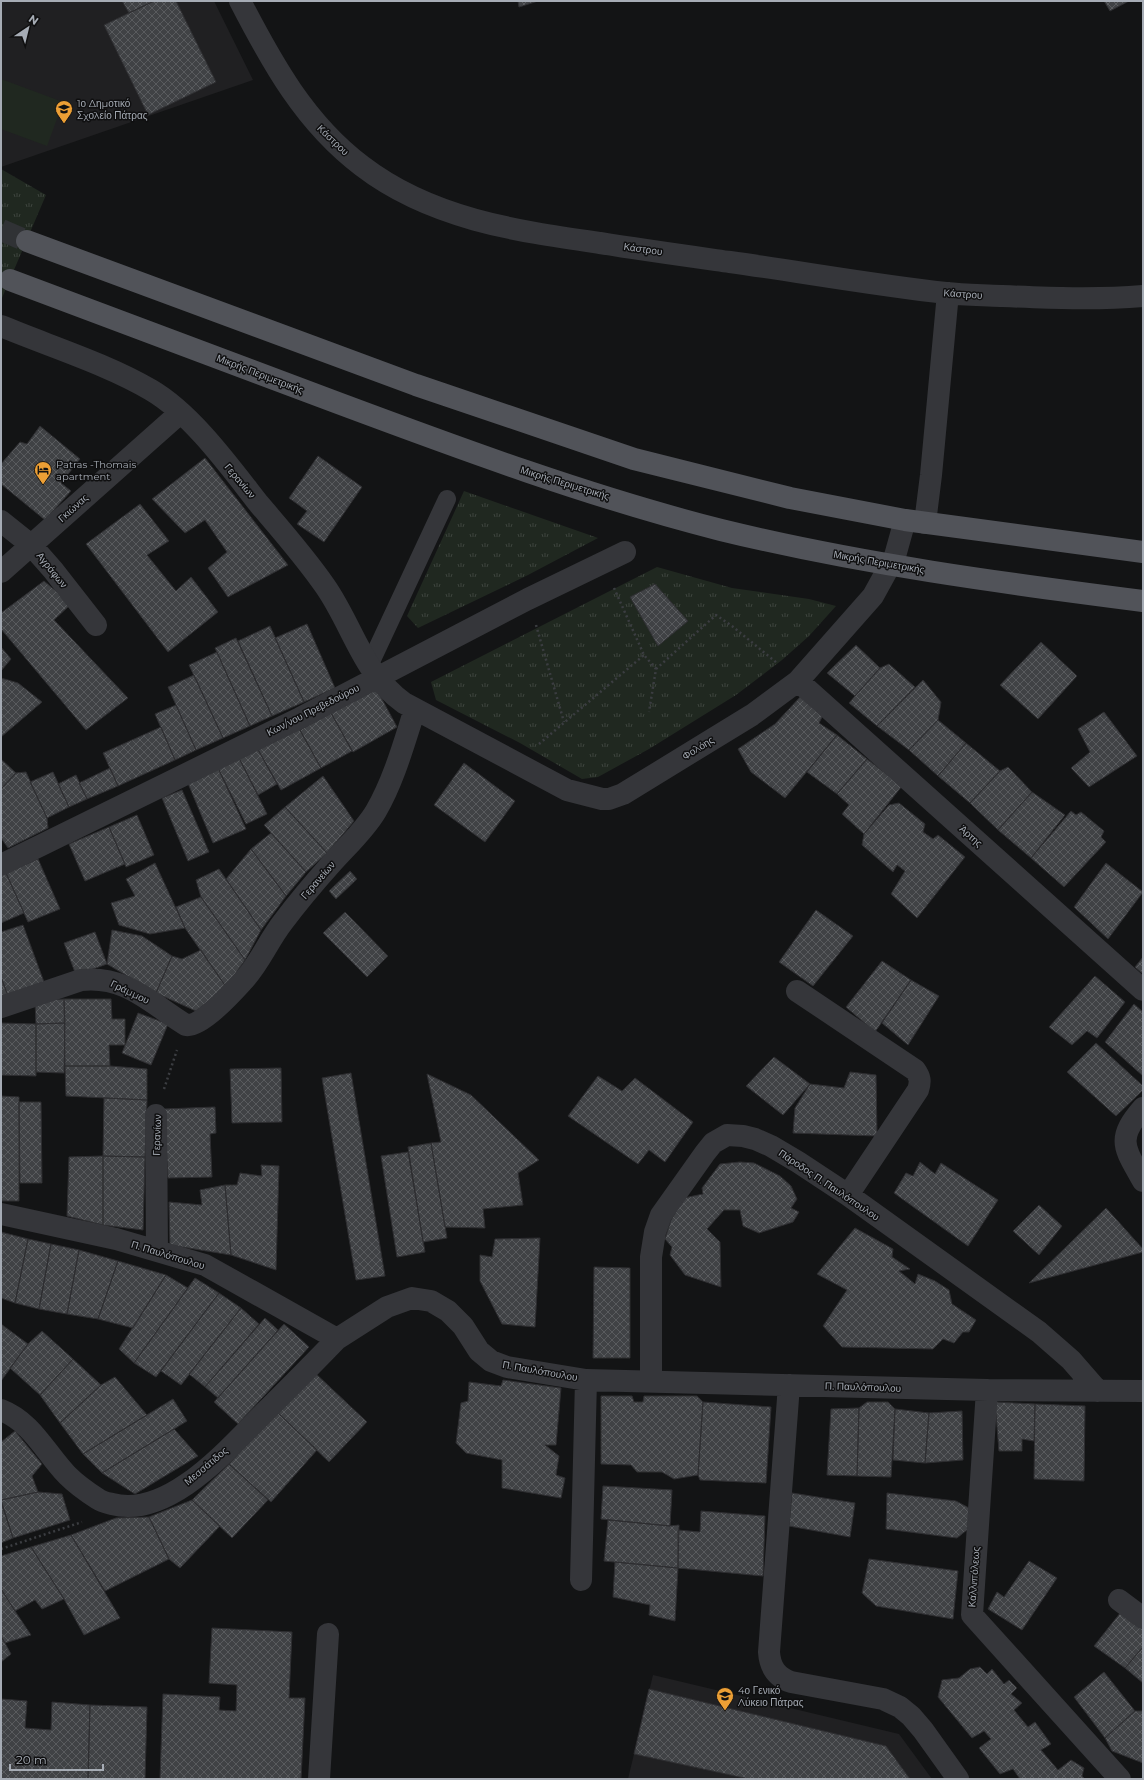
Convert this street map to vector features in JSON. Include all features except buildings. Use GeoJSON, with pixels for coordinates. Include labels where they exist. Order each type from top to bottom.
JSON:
{"type":"FeatureCollection","features":[{"type":"Feature","properties":{"kind":"main road"},"geometry":{"type":"LineString","coordinates":[[27,241],[416,385],[634,459],[790,498],[915,522],[1143,552]]}},
{"type":"Feature","properties":{"kind":"main road","name":"Μικρής Περιμετρικής"},"geometry":{"type":"LineString","coordinates":[[10,280],[483,457],[660,513],[722,530],[832,554],[1006,584],[1143,601]]}},
{"type":"Feature","properties":{"kind":"street","name":"Κάστρου"},"geometry":{"type":"LineString","coordinates":[[240,1],[296,99],[337,146],[363,167],[416,199],[466,218],[540,235],[948,293],[1062,299],[1106,299],[1143,296]]}},
{"type":"Feature","properties":{"kind":"street","name":"Φολόης"},"geometry":{"type":"LineString","coordinates":[[415,709],[567,790],[602,799],[615,797],[752,715],[798,681],[850,624],[873,596],[915,522],[931,475],[948,293]]}},
{"type":"Feature","properties":{"kind":"street","name":"Γερανίων"},"geometry":{"type":"LineString","coordinates":[[1,326],[123,375],[152,390],[180,413],[210,444],[312,567],[340,610],[372,672],[398,698],[415,709]]}},
{"type":"Feature","properties":{"kind":"street","name":"Γκιώνας"},"geometry":{"type":"LineString","coordinates":[[1,572],[180,413]]}},
{"type":"Feature","properties":{"kind":"street","name":"Αγράφων"},"geometry":{"type":"LineString","coordinates":[[1,521],[31,544],[54,570],[96,626]]}},
{"type":"Feature","properties":{"kind":"street","name":"Κων/νου Πρεβεδούρου"},"geometry":{"type":"LineString","coordinates":[[4,859],[300,718],[372,672],[603,564],[624,552]]}},
{"type":"Feature","properties":{"kind":"street","name":"Άρτης"},"geometry":{"type":"LineString","coordinates":[[798,681],[1143,990]]}},
{"type":"Feature","properties":{"kind":"street","name":"Γερανείων"},"geometry":{"type":"LineString","coordinates":[[186,1025],[195,1024],[206,1016],[243,981],[281,924],[319,878],[356,837],[376,811],[391,780],[415,709]]}},
{"type":"Feature","properties":{"kind":"street","name":"Γράμμου"},"geometry":{"type":"LineString","coordinates":[[1,1007],[81,980],[110,980],[144,997],[186,1025]]}},
{"type":"Feature","properties":{"kind":"street"},"geometry":{"type":"LineString","coordinates":[[797,991],[914,1070],[919,1076],[921,1083],[918,1090],[848,1195]]}},
{"type":"Feature","properties":{"kind":"street"},"geometry":{"type":"LineString","coordinates":[[1143,1108],[1128,1128],[1125,1138],[1129,1156],[1143,1181]]}},
{"type":"Feature","properties":{"kind":"street","name":"Γερανίων"},"geometry":{"type":"LineString","coordinates":[[156,1115],[157,1250]]}},
{"type":"Feature","properties":{"kind":"street","name":"Πάροδος Π. Παυλόπουλου"},"geometry":{"type":"LineString","coordinates":[[652,1381],[652,1257],[655,1232],[661,1215],[705,1153],[713,1143],[727,1135],[743,1136],[755,1139],[798,1162],[848,1195],[1039,1332],[1071,1360],[1098,1391]]}},
{"type":"Feature","properties":{"kind":"street","name":"Π. Παυλόπουλου"},"geometry":{"type":"LineString","coordinates":[[1,1214],[53,1224],[157,1250],[205,1265],[337,1339],[387,1307],[412,1298],[432,1301],[448,1310],[463,1326],[479,1351],[491,1361],[507,1367],[586,1380],[987,1390],[1143,1391]]}},
{"type":"Feature","properties":{"kind":"street","name":"Μεσσάτιδος"},"geometry":{"type":"LineString","coordinates":[[1,1410],[16,1417],[25,1425],[67,1475],[100,1501],[124,1507],[140,1506],[157,1500],[189,1482],[247,1429],[337,1339]]}},
{"type":"Feature","properties":{"kind":"street"},"geometry":{"type":"LineString","coordinates":[[581,1580],[586,1380]]}},
{"type":"Feature","properties":{"kind":"street"},"geometry":{"type":"LineString","coordinates":[[789,1385],[769,1652],[770,1662],[774,1672],[782,1679],[792,1682],[884,1699],[900,1707],[911,1716],[923,1730],[958,1779]]}},
{"type":"Feature","properties":{"kind":"street","name":"Καλλιπόλεως"},"geometry":{"type":"LineString","coordinates":[[987,1390],[972,1616],[1120,1779]]}},
{"type":"Feature","properties":{"kind":"street"},"geometry":{"type":"LineString","coordinates":[[1119,1600],[1143,1618]]}},
{"type":"Feature","properties":{"kind":"street"},"geometry":{"type":"LineString","coordinates":[[319,1779],[328,1634]]}},
{"type":"Feature","properties":{"kind":"lane"},"geometry":{"type":"LineString","coordinates":[[372,672],[447,499]]}},
{"type":"Feature","properties":{"kind":"path"},"geometry":{"type":"LineString","coordinates":[[603,564],[644,656],[656,669]]}},
{"type":"Feature","properties":{"kind":"path"},"geometry":{"type":"LineString","coordinates":[[528,599],[564,722]]}},
{"type":"Feature","properties":{"kind":"path"},"geometry":{"type":"LineString","coordinates":[[649,712],[656,669],[716,614],[798,681]]}},
{"type":"Feature","properties":{"kind":"path"},"geometry":{"type":"LineString","coordinates":[[516,763],[644,656]]}},
{"type":"Feature","properties":{"kind":"path","name":"Γερανίων"},"geometry":{"type":"LineString","coordinates":[[156,1115],[186,1025]]}},
{"type":"Feature","properties":{"kind":"path"},"geometry":{"type":"LineString","coordinates":[[1,1549],[54,1533],[124,1507]]}},
{"type":"Feature","properties":{"kind":"shaded area","name":"1ο Δημοτικό Σχολείο Πάτρας"},"geometry":{"type":"Polygon","coordinates":[[[1,1],[214,1],[253,80],[1,167],[1,1]]]}},
{"type":"Feature","properties":{"kind":"shaded area","name":"4ο Γενικό Λύκειο Πάτρας"},"geometry":{"type":"Polygon","coordinates":[[[653,1675],[899,1734],[932,1779],[628,1779],[653,1675]]]}},
{"type":"Feature","properties":{"kind":"green space"},"geometry":{"type":"Polygon","coordinates":[[[1,79],[63,102],[47,146],[1,129],[1,79]]]}},
{"type":"Feature","properties":{"kind":"green space"},"geometry":{"type":"Polygon","coordinates":[[[1,169],[46,195],[2,298],[1,297],[1,169]]]}},
{"type":"Feature","properties":{"kind":"green space"},"geometry":{"type":"Polygon","coordinates":[[[464,491],[598,538],[528,575],[418,628],[407,616],[464,491]]]}},
{"type":"Feature","properties":{"kind":"green space"},"geometry":{"type":"Polygon","coordinates":[[[657,567],[732,588],[809,599],[836,606],[809,636],[782,660],[736,695],[649,749],[598,777],[582,779],[520,743],[436,700],[431,682],[657,567]]]}},
{"type":"Feature","properties":{"kind":"tunnel"},"geometry":{"type":"LineString","coordinates":[[1,230],[27,241]]}},
{"type":"Feature","properties":{"kind":"place","name":"1ο Δημοτικό Σχολείο Πάτρας"},"geometry":{"type":"Point","coordinates":[64,124]}},
{"type":"Feature","properties":{"kind":"place","name":"Patras -Thomais apartment"},"geometry":{"type":"Point","coordinates":[43,485]}},
{"type":"Feature","properties":{"kind":"place","name":"4ο Γενικό Λύκειο Πάτρας"},"geometry":{"type":"Point","coordinates":[725,1711]}}]}
